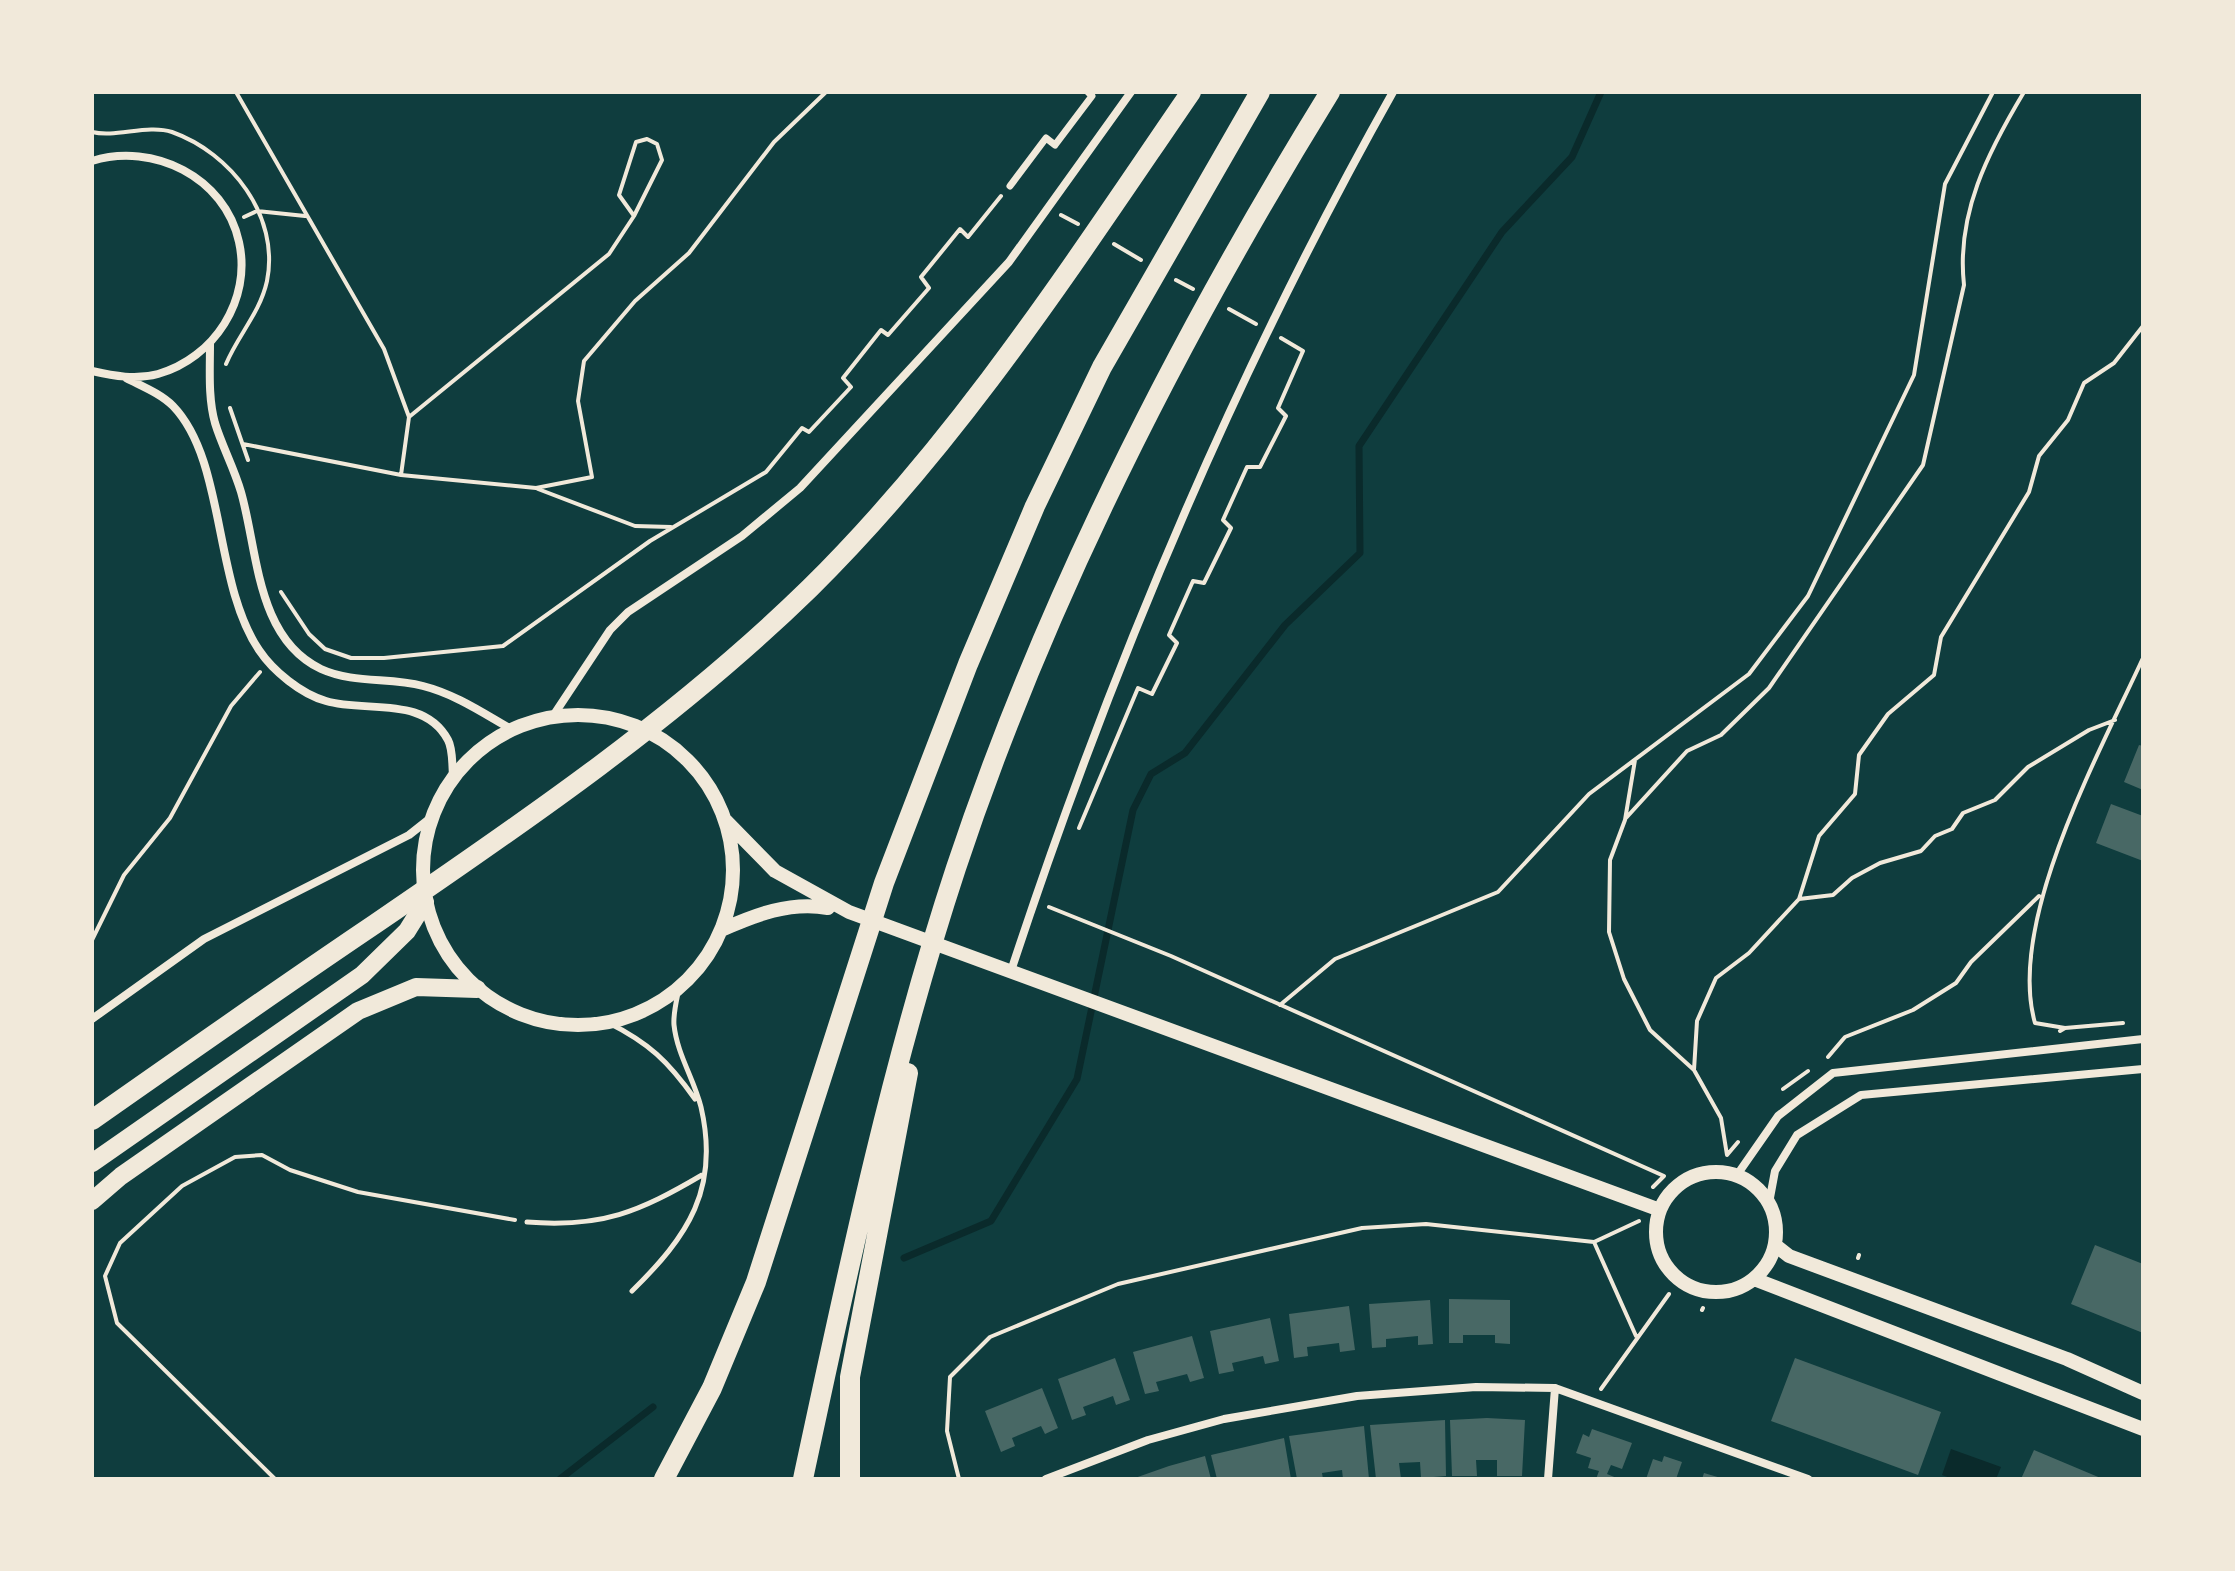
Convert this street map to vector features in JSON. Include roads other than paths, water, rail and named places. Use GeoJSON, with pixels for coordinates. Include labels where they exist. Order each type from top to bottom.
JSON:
{"type":"FeatureCollection","features":[{"type":"Feature","properties":{"kind":"highway"},"geometry":{"type":"LineString","coordinates":[[92,1120],[495,841],[711,676],[810,587],[928,459],[1014,349],[1191,92]]}},
{"type":"Feature","properties":{"kind":"highway"},"geometry":{"type":"LineString","coordinates":[[664,1479],[712,1388],[756,1282],[884,883],[968,664],[1035,506],[1102,367],[1260,92]]}},
{"type":"Feature","properties":{"kind":"highway"},"geometry":{"type":"LineString","coordinates":[[803,1479],[877,1149],[915,1001],[957,865],[1032,669],[1134,444],[1260,206],[1330,92]]}},
{"type":"Feature","properties":{"kind":"highway"},"geometry":{"type":"LineString","coordinates":[[850,1479],[850,1377],[899,1134],[915,1001]]}},
{"type":"Feature","properties":{"kind":"main road"},"geometry":{"type":"LineString","coordinates":[[92,1163],[362,975],[407,931],[425,902]]}},
{"type":"Feature","properties":{"kind":"main road"},"geometry":{"type":"LineString","coordinates":[[92,1201],[121,1176],[358,1011],[416,987],[477,989]]}},
{"type":"Feature","properties":{"kind":"street"},"geometry":{"type":"LineString","coordinates":[[1010,186],[1046,138],[1055,145],[1092,96],[1088,92]]}},
{"type":"Feature","properties":{"kind":"street"},"geometry":{"type":"LineString","coordinates":[[553,716],[610,630],[628,612],[742,536],[800,488],[998,274],[1131,92]]}},
{"type":"Feature","properties":{"kind":"street"},"geometry":{"type":"LineString","coordinates":[[1011,971],[1034,896],[1120,665],[1199,477],[1293,282],[1393,92]]}},
{"type":"Feature","properties":{"kind":"street"},"geometry":{"type":"LineString","coordinates":[[92,371],[126,378],[157,374],[185,363],[210,344],[231,314],[241,278],[239,241],[225,207],[200,180],[168,161],[132,154],[93,159]]}},
{"type":"Feature","properties":{"kind":"street"},"geometry":{"type":"LineString","coordinates":[[210,344],[209,389],[215,423],[241,493],[263,593],[279,629],[293,649],[319,668],[347,678],[424,686],[457,698],[511,729]]}},
{"type":"Feature","properties":{"kind":"street"},"geometry":{"type":"LineString","coordinates":[[126,378],[172,406],[195,438],[239,617],[270,662],[291,682],[326,701],[418,712],[437,724],[449,742],[453,775]]}},
{"type":"Feature","properties":{"kind":"street"},"geometry":{"type":"LineString","coordinates":[[726,821],[733,870],[732,895],[721,930],[703,962],[679,988],[645,1010],[607,1022],[559,1024],[526,1017],[477,989],[453,963],[436,933],[425,902],[422,867],[428,820],[453,775],[479,749],[511,729],[553,716],[597,715],[639,726],[677,749],[706,782],[726,821],[775,871],[849,912],[1660,1210]]}},
{"type":"Feature","properties":{"kind":"street"},"geometry":{"type":"LineString","coordinates":[[92,1019],[204,939],[409,835],[428,820]]}},
{"type":"Feature","properties":{"kind":"street"},"geometry":{"type":"LineString","coordinates":[[721,930],[782,908],[808,904],[849,912]]}},
{"type":"Feature","properties":{"kind":"street"},"geometry":{"type":"LineString","coordinates":[[1737,1175],[1778,1116],[1833,1073],[2143,1039]]}},
{"type":"Feature","properties":{"kind":"street"},"geometry":{"type":"LineString","coordinates":[[1769,1203],[1775,1171],[1797,1135],[1861,1095],[2143,1069]]}},
{"type":"Feature","properties":{"kind":"street"},"geometry":{"type":"LineString","coordinates":[[1700,1173],[1737,1175],[1760,1190],[1769,1203],[1775,1218],[1775,1245],[1766,1266],[1754,1279],[1737,1289],[1717,1292],[1698,1289],[1680,1280],[1667,1266],[1658,1248],[1656,1229],[1660,1210],[1669,1194],[1700,1173]]}},
{"type":"Feature","properties":{"kind":"street"},"geometry":{"type":"LineString","coordinates":[[1775,1245],[1789,1256],[2067,1359],[2143,1393]]}},
{"type":"Feature","properties":{"kind":"street"},"geometry":{"type":"LineString","coordinates":[[1754,1279],[2143,1429]]}},
{"type":"Feature","properties":{"kind":"street"},"geometry":{"type":"LineString","coordinates":[[1548,1479],[1555,1388]]}},
{"type":"Feature","properties":{"kind":"street"},"geometry":{"type":"LineString","coordinates":[[1046,1479],[1148,1440],[1281,1407],[1413,1391],[1555,1388],[1808,1479]]}},
{"type":"Feature","properties":{"kind":"lane"},"geometry":{"type":"LineString","coordinates":[[632,1291],[663,1261],[696,1214],[706,1155],[701,1106],[674,1023],[679,988]]}},
{"type":"Feature","properties":{"kind":"lane"},"geometry":{"type":"LineString","coordinates":[[607,1022],[638,1038],[668,1062],[701,1106]]}},
{"type":"Feature","properties":{"kind":"lane"},"geometry":{"type":"LineString","coordinates":[[527,1222],[565,1225],[625,1216],[703,1174]]}},
{"type":"Feature","properties":{"kind":"water"},"geometry":{"type":"Polygon","coordinates":[[[1951,1449],[2001,1467],[1996,1479],[1953,1479],[1942,1475],[1951,1449]]]}},
{"type":"Feature","properties":{"kind":"waterway"},"geometry":{"type":"LineString","coordinates":[[904,1258],[991,1221],[1077,1079],[1133,810],[1151,774],[1185,753],[1285,625],[1360,553],[1359,446],[1502,232],[1572,157],[1601,92]]}},
{"type":"Feature","properties":{"kind":"waterway"},"geometry":{"type":"LineString","coordinates":[[560,1479],[653,1407]]}}]}
